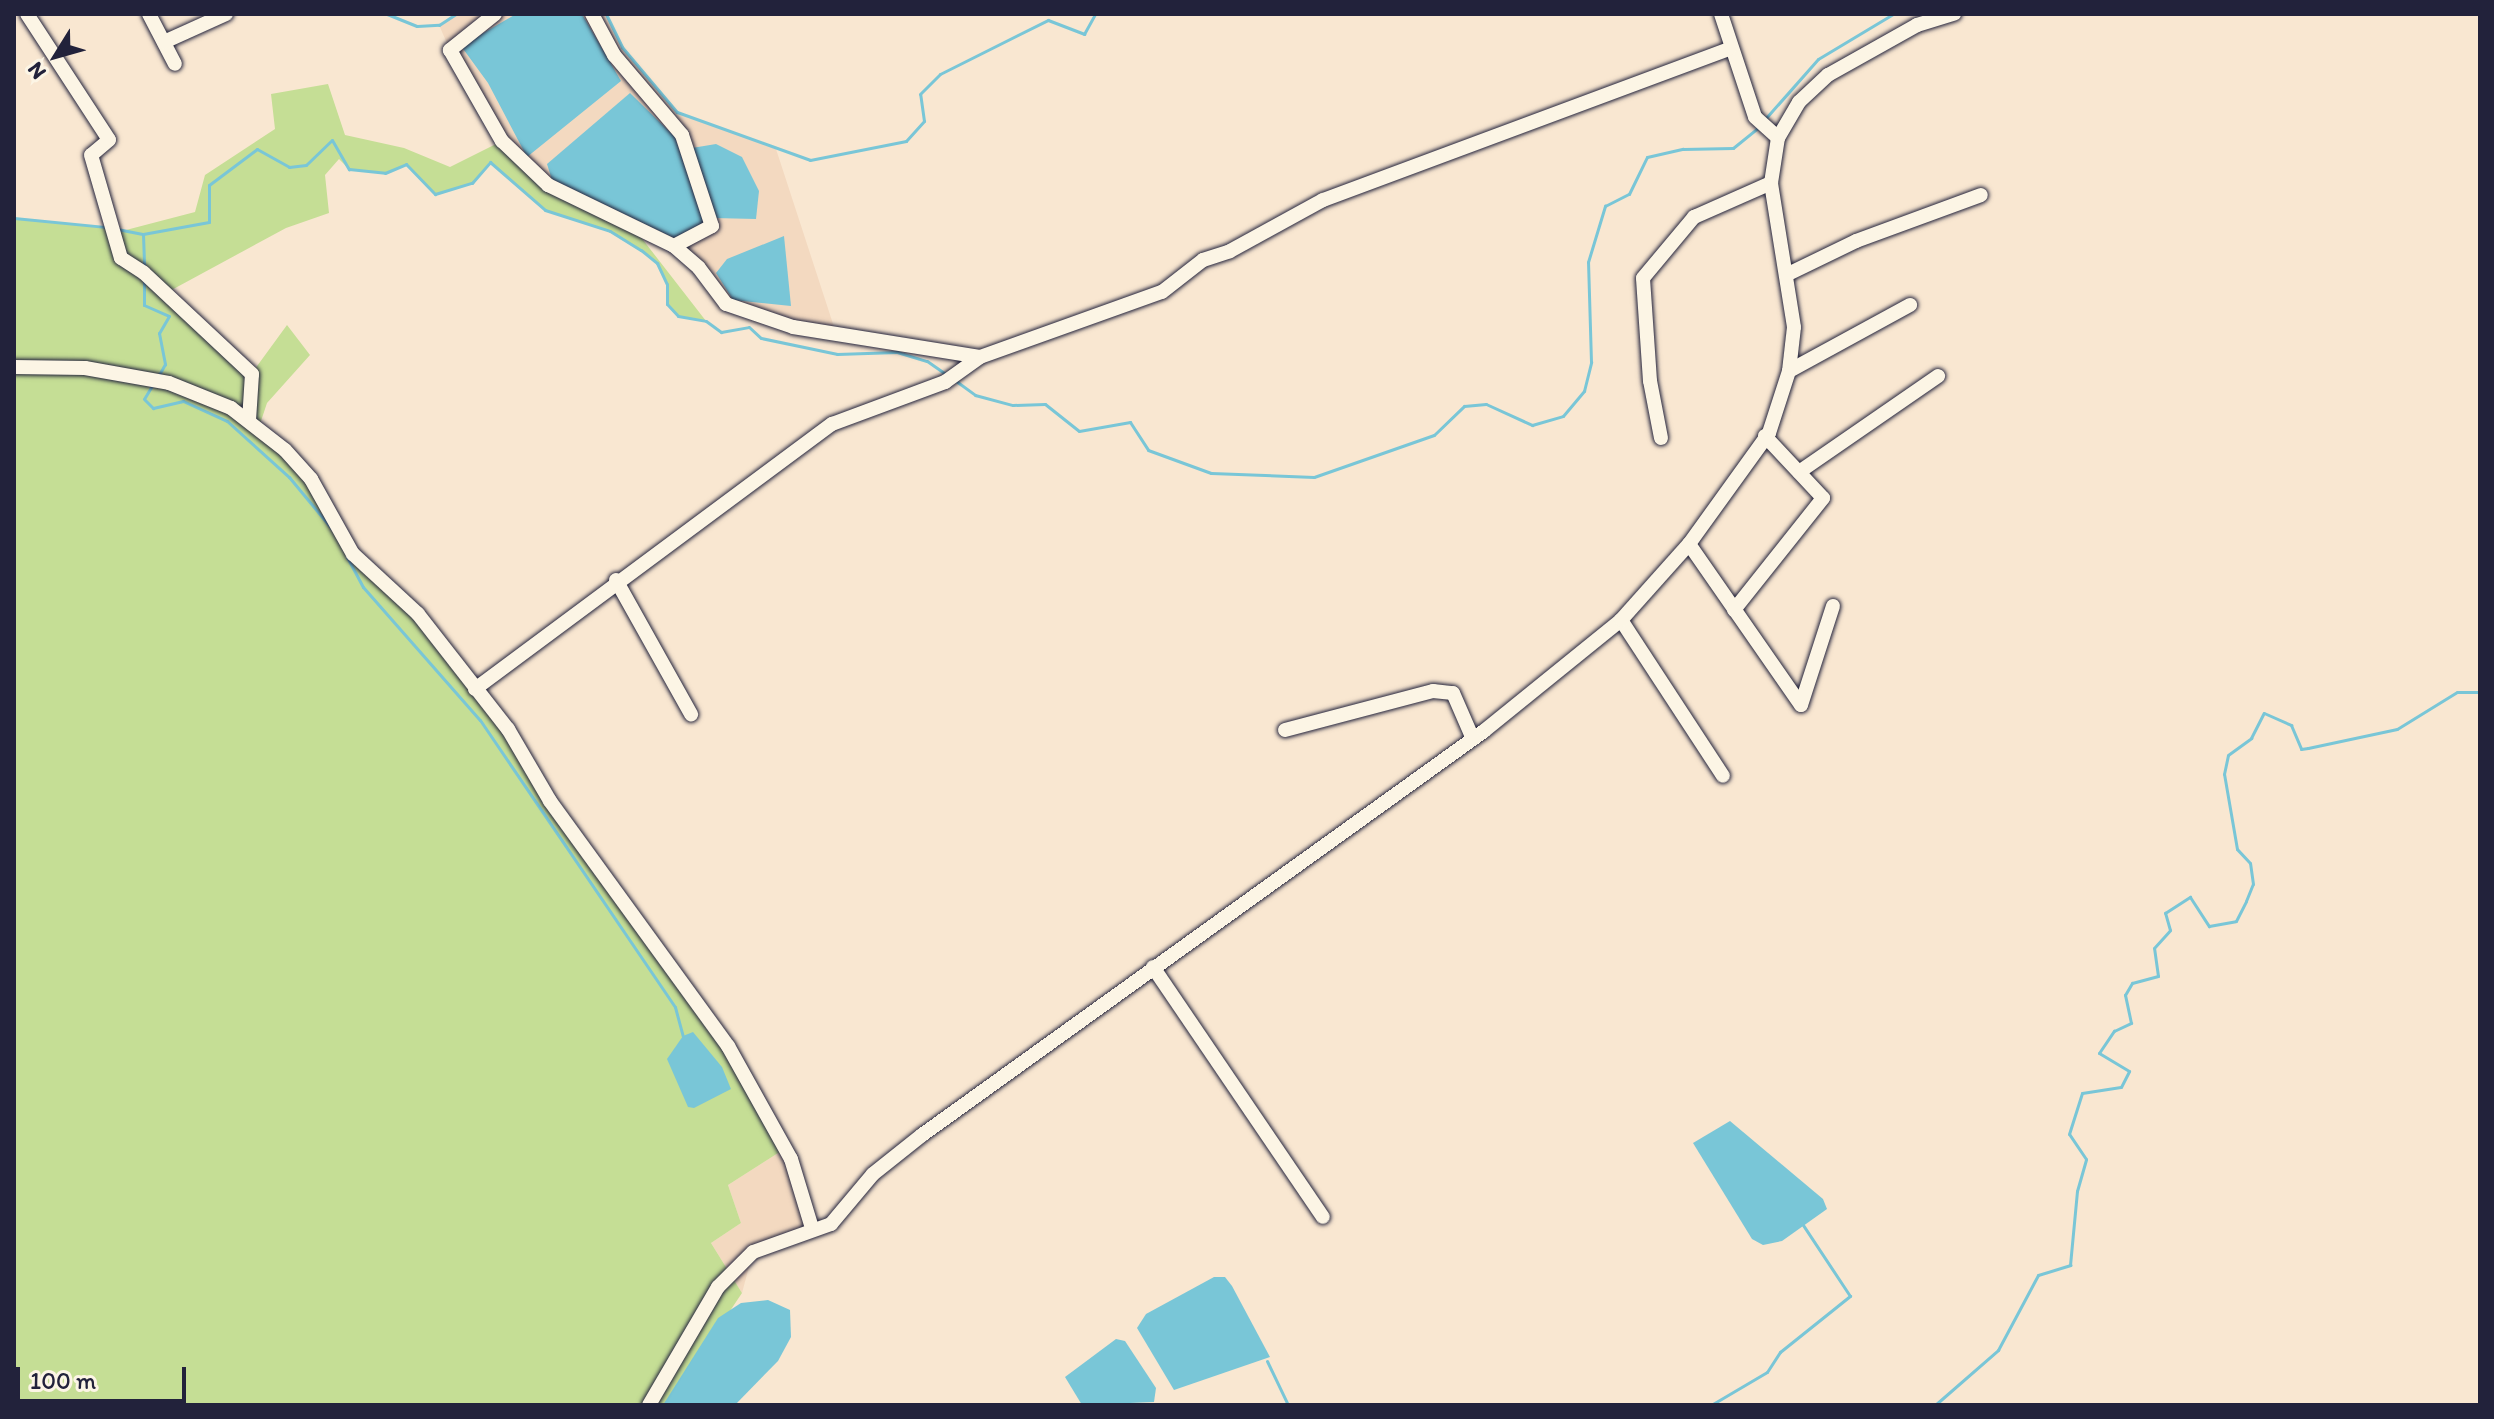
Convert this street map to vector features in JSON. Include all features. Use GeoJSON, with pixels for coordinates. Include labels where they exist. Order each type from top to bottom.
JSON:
{"type":"FeatureCollection","features":[{"type":"Feature","properties":{"kind":"street"},"geometry":{"type":"LineString","coordinates":[[27,14],[109,140],[91,155],[121,258],[144,273],[252,374],[249,420]]}},
{"type":"Feature","properties":{"kind":"street"},"geometry":{"type":"LineString","coordinates":[[149,14],[175,64]]}},
{"type":"Feature","properties":{"kind":"street"},"geometry":{"type":"LineString","coordinates":[[164,42],[226,14]]}},
{"type":"Feature","properties":{"kind":"street"},"geometry":{"type":"LineString","coordinates":[[495,14],[450,50],[502,141],[548,185],[674,246],[699,268],[726,304],[793,327],[980,357]]}},
{"type":"Feature","properties":{"kind":"street"},"geometry":{"type":"LineString","coordinates":[[592,14],[614,55],[682,135],[712,226],[674,246]]}},
{"type":"Feature","properties":{"kind":"street"},"geometry":{"type":"LineString","coordinates":[[1721,14],[1730,49],[1755,117],[1774,134]]}},
{"type":"Feature","properties":{"kind":"street"},"geometry":{"type":"LineString","coordinates":[[649,1405],[687,1333],[732,1271],[753,1252],[812,1228],[831,1224],[873,1174],[922,1135],[1473,739],[1621,620],[1689,544],[1765,436],[1789,371],[1794,327],[1771,183],[1774,134],[1799,102],[1828,75],[1917,25],[1954,14]]}},
{"type":"Feature","properties":{"kind":"street"},"geometry":{"type":"LineString","coordinates":[[475,689],[616,580],[832,424],[945,382],[961,374],[980,357],[1162,292],[1203,260],[1230,251],[1323,200],[1730,49]]}},
{"type":"Feature","properties":{"kind":"street"},"geometry":{"type":"LineString","coordinates":[[1661,438],[1650,381],[1643,278],[1694,217],[1771,183]]}},
{"type":"Feature","properties":{"kind":"street"},"geometry":{"type":"LineString","coordinates":[[1786,275],[1856,241],[1981,195]]}},
{"type":"Feature","properties":{"kind":"street"},"geometry":{"type":"LineString","coordinates":[[1789,371],[1910,305]]}},
{"type":"Feature","properties":{"kind":"street"},"geometry":{"type":"LineString","coordinates":[[14,367],[45,365],[145,377],[169,383],[249,420],[311,479],[353,554],[418,614],[475,689],[728,1046],[791,1159],[812,1228]]}},
{"type":"Feature","properties":{"kind":"street"},"geometry":{"type":"LineString","coordinates":[[1799,472],[1938,376]]}},
{"type":"Feature","properties":{"kind":"street"},"geometry":{"type":"LineString","coordinates":[[1734,610],[1823,498],[1765,436]]}},
{"type":"Feature","properties":{"kind":"street"},"geometry":{"type":"LineString","coordinates":[[1689,544],[1801,705],[1833,606]]}},
{"type":"Feature","properties":{"kind":"street"},"geometry":{"type":"LineString","coordinates":[[616,580],[691,714]]}},
{"type":"Feature","properties":{"kind":"street"},"geometry":{"type":"LineString","coordinates":[[1621,620],[1723,776]]}},
{"type":"Feature","properties":{"kind":"street"},"geometry":{"type":"LineString","coordinates":[[1285,730],[1433,691],[1453,693],[1473,739]]}},
{"type":"Feature","properties":{"kind":"street"},"geometry":{"type":"LineString","coordinates":[[1153,967],[1323,1217]]}},
{"type":"Feature","properties":{"kind":"shaded area"},"geometry":{"type":"Polygon","coordinates":[[[456,14],[606,14],[622,47],[677,112],[776,149],[836,333],[726,304],[674,246],[551,187],[502,141],[450,50],[439,25],[456,14]]]}},
{"type":"Feature","properties":{"kind":"shaded area"},"geometry":{"type":"Polygon","coordinates":[[[786,1148],[812,1228],[753,1252],[742,1293],[711,1243],[741,1223],[728,1185],[786,1148]]]}},
{"type":"Feature","properties":{"kind":"green space"},"geometry":{"type":"Polygon","coordinates":[[[328,84],[345,135],[404,148],[450,167],[502,141],[548,185],[633,227],[706,321],[678,316],[667,304],[667,284],[657,264],[641,250],[613,233],[545,210],[490,162],[472,183],[435,194],[406,164],[385,173],[349,169],[339,159],[325,175],[329,213],[286,228],[166,293],[252,373],[287,325],[310,355],[267,403],[259,427],[285,450],[353,554],[418,614],[693,995],[786,1148],[728,1185],[741,1223],[711,1243],[742,1293],[667,1405],[14,1405],[14,218],[126,230],[195,212],[205,175],[275,129],[271,94],[328,84]]]}},
{"type":"Feature","properties":{"kind":"water"},"geometry":{"type":"Polygon","coordinates":[[[516,14],[582,14],[621,81],[527,157],[488,83],[461,46],[516,14]]]}},
{"type":"Feature","properties":{"kind":"water"},"geometry":{"type":"Polygon","coordinates":[[[630,93],[675,137],[704,223],[676,239],[552,180],[547,164],[630,93]]]}},
{"type":"Feature","properties":{"kind":"water"},"geometry":{"type":"Polygon","coordinates":[[[716,144],[742,157],[759,191],[756,219],[713,218],[692,148],[716,144]]]}},
{"type":"Feature","properties":{"kind":"water"},"geometry":{"type":"Polygon","coordinates":[[[784,236],[791,306],[733,300],[716,273],[727,259],[784,236]]]}},
{"type":"Feature","properties":{"kind":"water"},"geometry":{"type":"Polygon","coordinates":[[[693,1032],[722,1067],[731,1089],[694,1108],[688,1107],[667,1059],[683,1036],[693,1032]]]}},
{"type":"Feature","properties":{"kind":"water"},"geometry":{"type":"Polygon","coordinates":[[[1730,1121],[1823,1199],[1827,1209],[1782,1241],[1763,1245],[1752,1239],[1693,1143],[1730,1121]]]}},
{"type":"Feature","properties":{"kind":"water"},"geometry":{"type":"Polygon","coordinates":[[[1214,1277],[1225,1277],[1232,1286],[1270,1357],[1174,1390],[1137,1328],[1146,1314],[1214,1277]]]}},
{"type":"Feature","properties":{"kind":"water"},"geometry":{"type":"Polygon","coordinates":[[[768,1300],[790,1310],[791,1337],[778,1361],[735,1405],[663,1405],[718,1318],[741,1303],[768,1300]]]}},
{"type":"Feature","properties":{"kind":"water"},"geometry":{"type":"Polygon","coordinates":[[[1116,1339],[1125,1341],[1156,1388],[1154,1402],[1082,1405],[1065,1377],[1116,1339]]]}},
{"type":"Feature","properties":{"kind":"waterway"},"geometry":{"type":"LineString","coordinates":[[387,14],[417,26],[439,25],[456,14]]}},
{"type":"Feature","properties":{"kind":"waterway"},"geometry":{"type":"LineString","coordinates":[[606,14],[622,47],[677,112],[810,160],[906,141],[924,121],[920,94],[940,74],[1048,20],[1084,34],[1095,14]]}},
{"type":"Feature","properties":{"kind":"waterway"},"geometry":{"type":"LineString","coordinates":[[1765,119],[1818,59],[1893,14]]}},
{"type":"Feature","properties":{"kind":"waterway"},"geometry":{"type":"LineString","coordinates":[[956,381],[975,395],[1013,405],[1045,404],[1079,431],[1130,422],[1148,450],[1211,473],[1314,477],[1434,435],[1464,406],[1486,404],[1532,425],[1563,416],[1584,391],[1591,362],[1588,262],[1605,206],[1629,194],[1647,157],[1683,149],[1733,148],[1758,128]]}},
{"type":"Feature","properties":{"kind":"waterway"},"geometry":{"type":"LineString","coordinates":[[143,234],[209,222],[209,185],[257,149],[289,167],[306,165],[332,140],[349,169],[385,173],[406,164],[435,194],[472,183],[490,162],[545,210],[610,231],[657,263],[667,284],[667,304],[678,316],[706,321],[721,332],[749,327],[761,338],[837,354],[897,352],[927,361],[947,375]]}},
{"type":"Feature","properties":{"kind":"waterway"},"geometry":{"type":"LineString","coordinates":[[14,218],[105,227]]}},
{"type":"Feature","properties":{"kind":"waterway"},"geometry":{"type":"LineString","coordinates":[[117,229],[143,234],[144,267]]}},
{"type":"Feature","properties":{"kind":"waterway"},"geometry":{"type":"LineString","coordinates":[[144,279],[144,305],[169,316],[159,333],[165,364],[159,375]]}},
{"type":"Feature","properties":{"kind":"waterway"},"geometry":{"type":"LineString","coordinates":[[153,384],[144,399],[153,408],[183,401],[227,421],[289,477],[332,529]]}},
{"type":"Feature","properties":{"kind":"waterway"},"geometry":{"type":"LineString","coordinates":[[347,557],[363,587],[480,720],[675,1007],[683,1036]]}},
{"type":"Feature","properties":{"kind":"waterway"},"geometry":{"type":"LineString","coordinates":[[1935,1405],[1998,1350],[2038,1275],[2070,1265],[2077,1191],[2086,1159],[2069,1134],[2082,1093],[2121,1087],[2129,1071],[2099,1053],[2114,1031],[2131,1023],[2125,995],[2132,983],[2158,976],[2154,948],[2170,930],[2165,913],[2190,897],[2209,926],[2236,921],[2246,901],[2253,884],[2250,863],[2237,849],[2224,774],[2228,755],[2251,738],[2264,713],[2291,725],[2301,749],[2397,729],[2457,692],[2480,692]]}},
{"type":"Feature","properties":{"kind":"waterway"},"geometry":{"type":"LineString","coordinates":[[1711,1405],[1767,1372],[1780,1352],[1850,1296],[1803,1225]]}},
{"type":"Feature","properties":{"kind":"waterway"},"geometry":{"type":"LineString","coordinates":[[1267,1361],[1288,1405]]}}]}
